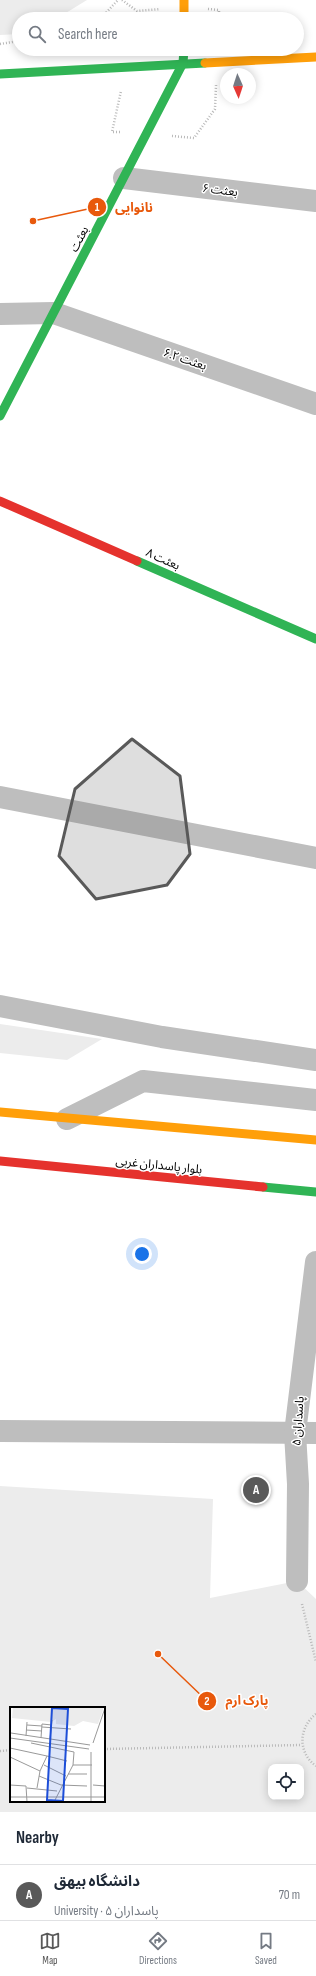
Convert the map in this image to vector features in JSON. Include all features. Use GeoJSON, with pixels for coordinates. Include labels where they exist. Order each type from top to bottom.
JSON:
{"type":"FeatureCollection","features":[{"type":"Feature","properties":{"kind":"main road"},"geometry":{"type":"LineString","coordinates":[[184,0],[184,12]]}},
{"type":"Feature","properties":{"kind":"main road","name":"بعثت"},"geometry":{"type":"LineString","coordinates":[[0,416],[184,63],[184,56]]}},
{"type":"Feature","properties":{"kind":"main road"},"geometry":{"type":"LineString","coordinates":[[0,74],[316,57]]}},
{"type":"Feature","properties":{"kind":"main road","name":"بعثت ۸"},"geometry":{"type":"LineString","coordinates":[[0,501],[316,639]]}},
{"type":"Feature","properties":{"kind":"main road"},"geometry":{"type":"LineString","coordinates":[[0,1112],[316,1140]]}},
{"type":"Feature","properties":{"kind":"main road","name":"بلوار پاسداران غربی"},"geometry":{"type":"LineString","coordinates":[[0,1161],[316,1192]]}},
{"type":"Feature","properties":{"kind":"street","name":"بعثت ۶"},"geometry":{"type":"LineString","coordinates":[[124,178],[316,201]]}},
{"type":"Feature","properties":{"kind":"street"},"geometry":{"type":"LineString","coordinates":[[0,314],[54,313]]}},
{"type":"Feature","properties":{"kind":"street","name":"بعثت ۶.۲"},"geometry":{"type":"LineString","coordinates":[[54,313],[316,404]]}},
{"type":"Feature","properties":{"kind":"street"},"geometry":{"type":"LineString","coordinates":[[0,797],[316,858]]}},
{"type":"Feature","properties":{"kind":"street"},"geometry":{"type":"LineString","coordinates":[[0,1006],[162,1037],[316,1060]]}},
{"type":"Feature","properties":{"kind":"street"},"geometry":{"type":"LineString","coordinates":[[67,1119],[142,1081],[316,1100]]}},
{"type":"Feature","properties":{"kind":"street","name":"پاسداران ۵"},"geometry":{"type":"LineString","coordinates":[[297,1581],[307,1484],[305,1433],[316,1262]]}},
{"type":"Feature","properties":{"kind":"street"},"geometry":{"type":"LineString","coordinates":[[0,1431],[305,1433]]}},
{"type":"Feature","properties":{"kind":"path"},"geometry":{"type":"LineString","coordinates":[[107,12],[118,0]]}},
{"type":"Feature","properties":{"kind":"path"},"geometry":{"type":"LineString","coordinates":[[122,0],[136,12]]}},
{"type":"Feature","properties":{"kind":"path"},"geometry":{"type":"LineString","coordinates":[[0,44],[12,42]]}},
{"type":"Feature","properties":{"kind":"path"},"geometry":{"type":"LineString","coordinates":[[297,1581],[316,1662]]}},
{"type":"Feature","properties":{"kind":"path"},"geometry":{"type":"LineString","coordinates":[[316,1714],[305,1726],[302,1735],[302,1745],[305,1754],[316,1766]]}},
{"type":"Feature","properties":{"kind":"path"},"geometry":{"type":"LineString","coordinates":[[105,1749],[302,1745]]}},
{"type":"Feature","properties":{"kind":"path"},"geometry":{"type":"LineString","coordinates":[[0,1751],[10,1750]]}},
{"type":"Feature","properties":{"kind":"highlighted area"},"geometry":{"type":"Polygon","coordinates":[[[132,739],[180,776],[190,854],[167,885],[96,899],[59,856],[75,789],[132,739]]]}},
{"type":"Feature","properties":{"kind":"shaded area"},"geometry":{"type":"Polygon","coordinates":[[[0,0],[87,0],[67,12],[12,12],[12,34],[0,35],[0,0]]]}},
{"type":"Feature","properties":{"kind":"shaded area"},"geometry":{"type":"Polygon","coordinates":[[[0,1024],[102,1039],[67,1060],[0,1053],[0,1024]]]}},
{"type":"Feature","properties":{"kind":"shaded area"},"geometry":{"type":"Polygon","coordinates":[[[0,1486],[213,1499],[210,1598],[297,1581],[316,1599],[316,1812],[0,1812],[0,1486]]]}},
{"type":"Feature","properties":{"kind":"traffic: fast"},"geometry":{"type":"LineString","coordinates":[[0,416],[183,63],[184,56]]}},
{"type":"Feature","properties":{"kind":"traffic: fast"},"geometry":{"type":"LineString","coordinates":[[0,74],[205,63]]}},
{"type":"Feature","properties":{"kind":"traffic: fast"},"geometry":{"type":"LineString","coordinates":[[137,561],[316,639]]}},
{"type":"Feature","properties":{"kind":"traffic: fast"},"geometry":{"type":"LineString","coordinates":[[263,1187],[316,1192]]}},
{"type":"Feature","properties":{"kind":"traffic: slow"},"geometry":{"type":"LineString","coordinates":[[184,0],[184,12]]}},
{"type":"Feature","properties":{"kind":"traffic: slow"},"geometry":{"type":"LineString","coordinates":[[205,63],[316,57]]}},
{"type":"Feature","properties":{"kind":"traffic: slow"},"geometry":{"type":"LineString","coordinates":[[0,1112],[316,1140]]}},
{"type":"Feature","properties":{"kind":"traffic: jam"},"geometry":{"type":"LineString","coordinates":[[0,501],[137,561]]}},
{"type":"Feature","properties":{"kind":"traffic: jam"},"geometry":{"type":"LineString","coordinates":[[0,1161],[263,1187]]}},
{"type":"Feature","properties":{"kind":"place","name":"نانوایی"},"geometry":{"type":"Point","coordinates":[33,221]}},
{"type":"Feature","properties":{"kind":"place","name":"دانشگاه بیهق"},"geometry":{"type":"Point","coordinates":[256,1490]}},
{"type":"Feature","properties":{"kind":"place","name":"پارک ارم"},"geometry":{"type":"Point","coordinates":[158,1654]}}]}
